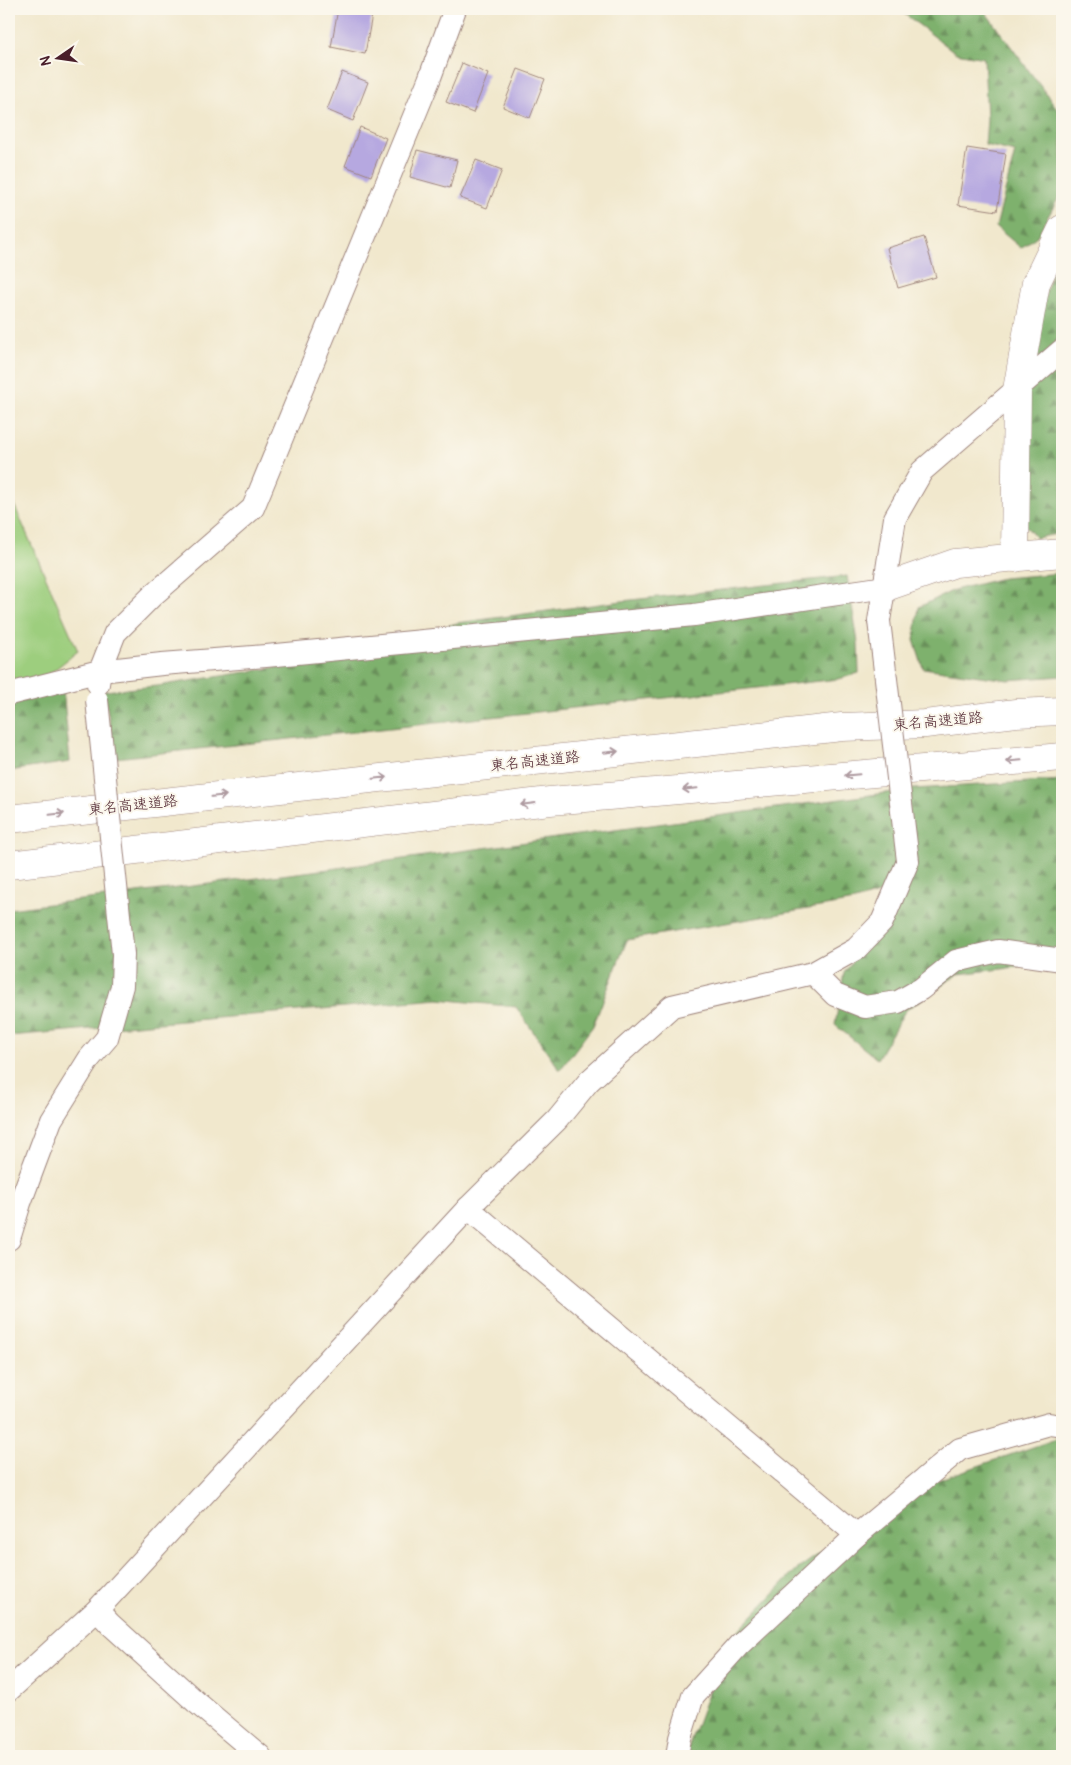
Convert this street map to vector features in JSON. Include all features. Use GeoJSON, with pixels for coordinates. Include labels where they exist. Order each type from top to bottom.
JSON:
{"type":"FeatureCollection","features":[{"type":"Feature","properties":{"kind":"main road"},"geometry":{"type":"LineString","coordinates":[[1015,558],[1017,390],[1036,283],[1062,229]]}},
{"type":"Feature","properties":{"kind":"main road"},"geometry":{"type":"LineString","coordinates":[[886,587],[955,564],[1062,553]]}},
{"type":"Feature","properties":{"kind":"main road","name":"東名高速道路"},"geometry":{"type":"LineString","coordinates":[[9,819],[842,727],[925,724],[1016,713],[1062,710]]}},
{"type":"Feature","properties":{"kind":"main road"},"geometry":{"type":"LineString","coordinates":[[9,865],[550,801],[1062,756]]}},
{"type":"Feature","properties":{"kind":"street"},"geometry":{"type":"LineString","coordinates":[[9,1239],[20,1203],[51,1120],[89,1060],[107,1038],[122,986],[123,954],[97,700],[100,672],[115,633],[152,596],[253,508],[429,80],[454,9]]}},
{"type":"Feature","properties":{"kind":"street"},"geometry":{"type":"LineString","coordinates":[[9,1690],[98,1610],[468,1208],[557,1120],[589,1081],[672,1006],[812,973],[856,948],[882,922],[908,861],[880,621],[895,518],[922,471],[1062,350]]}},
{"type":"Feature","properties":{"kind":"street"},"geometry":{"type":"LineString","coordinates":[[9,694],[100,672],[162,664],[266,656],[694,615],[886,587]]}},
{"type":"Feature","properties":{"kind":"street"},"geometry":{"type":"LineString","coordinates":[[812,973],[835,994],[865,1007],[898,1002],[921,989],[956,961],[998,951],[1062,960]]}},
{"type":"Feature","properties":{"kind":"street"},"geometry":{"type":"LineString","coordinates":[[468,1208],[857,1535]]}},
{"type":"Feature","properties":{"kind":"street"},"geometry":{"type":"LineString","coordinates":[[677,1756],[680,1738],[694,1696],[739,1645],[857,1535],[960,1449],[1049,1424],[1062,1426]]}},
{"type":"Feature","properties":{"kind":"street"},"geometry":{"type":"LineString","coordinates":[[98,1610],[110,1624],[196,1702],[260,1756]]}},
{"type":"Feature","properties":{"kind":"green space"},"geometry":{"type":"Polygon","coordinates":[[[898,9],[983,9],[1062,115],[1062,192],[1037,236],[1021,248],[996,227],[1015,152],[985,145],[987,119],[984,58],[956,53],[898,9]]]}},
{"type":"Feature","properties":{"kind":"green space"},"geometry":{"type":"Polygon","coordinates":[[[1062,237],[1062,533],[1036,538],[1023,523],[1016,395],[1062,237]]]}},
{"type":"Feature","properties":{"kind":"green space"},"geometry":{"type":"Polygon","coordinates":[[[9,493],[78,651],[43,679],[9,688],[9,493]]]}},
{"type":"Feature","properties":{"kind":"green space"},"geometry":{"type":"Polygon","coordinates":[[[1062,573],[1062,676],[1008,680],[923,668],[914,640],[919,607],[954,590],[1003,578],[1062,573]]]}},
{"type":"Feature","properties":{"kind":"green space"},"geometry":{"type":"Polygon","coordinates":[[[847,576],[858,642],[859,673],[839,679],[116,758],[104,691],[157,686],[342,657],[457,623],[622,601],[847,576]]]}},
{"type":"Feature","properties":{"kind":"green space"},"geometry":{"type":"Polygon","coordinates":[[[63,689],[70,762],[9,771],[9,704],[63,689]]]}},
{"type":"Feature","properties":{"kind":"green space"},"geometry":{"type":"Polygon","coordinates":[[[1062,780],[1062,962],[958,974],[905,1011],[877,1059],[835,1025],[844,973],[874,930],[897,888],[855,901],[627,940],[593,1026],[560,1070],[516,1007],[438,999],[9,1036],[9,909],[337,868],[914,789],[1062,780]]]}},
{"type":"Feature","properties":{"kind":"green space"},"geometry":{"type":"Polygon","coordinates":[[[1062,1437],[1062,1756],[685,1756],[727,1642],[795,1571],[911,1489],[1062,1437]]]}},
{"type":"Feature","properties":{"kind":"building"},"geometry":{"type":"Polygon","coordinates":[[[338,9],[373,9],[365,54],[331,47],[338,9]]]}},
{"type":"Feature","properties":{"kind":"building"},"geometry":{"type":"Polygon","coordinates":[[[462,63],[488,74],[473,113],[446,102],[462,63]]]}},
{"type":"Feature","properties":{"kind":"building"},"geometry":{"type":"Polygon","coordinates":[[[518,69],[545,79],[530,118],[503,107],[518,69]]]}},
{"type":"Feature","properties":{"kind":"building"},"geometry":{"type":"Polygon","coordinates":[[[342,72],[368,82],[353,121],[327,110],[342,72]]]}},
{"type":"Feature","properties":{"kind":"building"},"geometry":{"type":"Polygon","coordinates":[[[360,127],[386,138],[371,176],[345,166],[360,127]]]}},
{"type":"Feature","properties":{"kind":"building"},"geometry":{"type":"Polygon","coordinates":[[[967,148],[1006,154],[997,211],[958,205],[967,148]]]}},
{"type":"Feature","properties":{"kind":"building"},"geometry":{"type":"Polygon","coordinates":[[[417,150],[457,160],[450,188],[410,177],[417,150]]]}},
{"type":"Feature","properties":{"kind":"building"},"geometry":{"type":"Polygon","coordinates":[[[476,160],[502,170],[487,208],[460,198],[476,160]]]}},
{"type":"Feature","properties":{"kind":"building"},"geometry":{"type":"Polygon","coordinates":[[[924,237],[936,277],[898,288],[887,248],[924,237]]]}}]}
